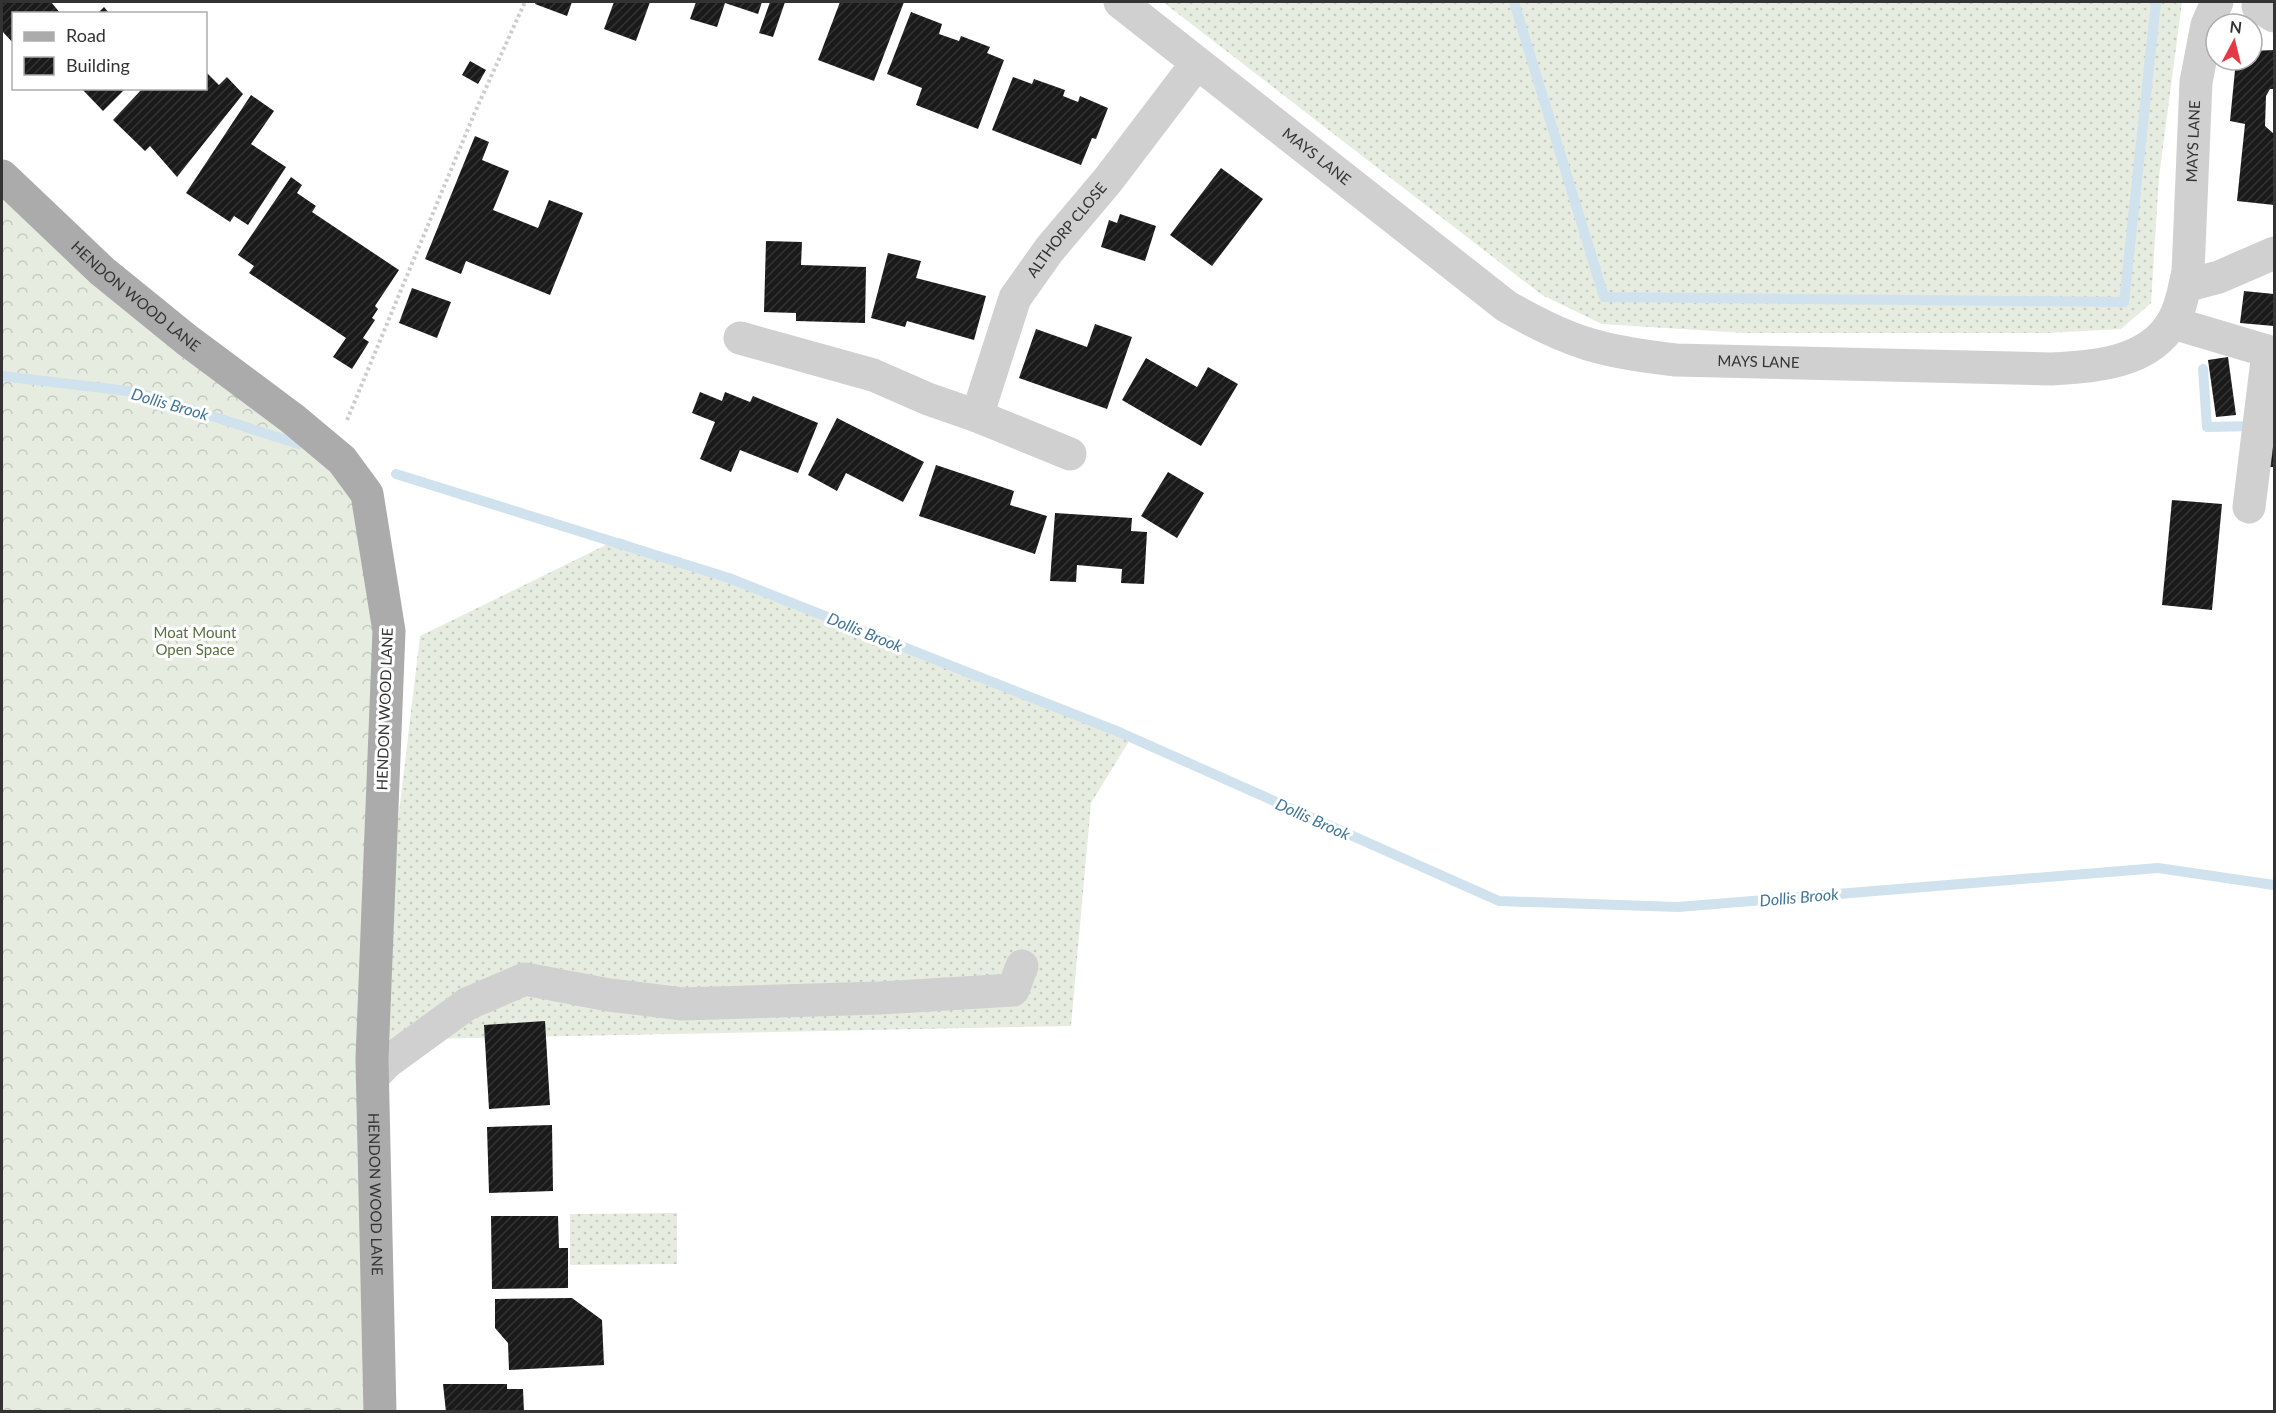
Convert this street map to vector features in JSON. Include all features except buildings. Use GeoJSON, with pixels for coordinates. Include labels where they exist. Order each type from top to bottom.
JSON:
{"type":"FeatureCollection","features":[{"type":"Feature","properties":{"kind":"main road","name":"HENDON WOOD LANE"},"geometry":{"type":"LineString","coordinates":[[2,176],[111,278],[187,340],[293,419],[342,460],[367,494],[389,631],[372,1078],[380,1412]]}},
{"type":"Feature","properties":{"kind":"street","name":"MAYS LANE"},"geometry":{"type":"LineString","coordinates":[[1120,2],[1506,306],[1544,328],[1579,343],[1617,354],[1676,360],[2051,369],[2085,368],[2118,361],[2153,344],[2173,322],[2185,286],[2196,82],[2207,25],[2217,2]]}},
{"type":"Feature","properties":{"kind":"street","name":"ALTHORP CLOSE"},"geometry":{"type":"LineString","coordinates":[[977,416],[1015,298],[1049,250],[1108,180],[1197,63]]}},
{"type":"Feature","properties":{"kind":"street"},"geometry":{"type":"LineString","coordinates":[[2185,286],[2219,277],[2274,253]]}},
{"type":"Feature","properties":{"kind":"street"},"geometry":{"type":"LineString","coordinates":[[2173,322],[2271,352],[2249,507]]}},
{"type":"Feature","properties":{"kind":"street"},"geometry":{"type":"LineString","coordinates":[[740,338],[873,375],[928,399],[977,416],[1070,454]]}},
{"type":"Feature","properties":{"kind":"street"},"geometry":{"type":"LineString","coordinates":[[372,1078],[386,1063],[467,1004],[525,979],[609,995],[683,1004],[880,998],[1013,990],[1022,966]]}},
{"type":"Feature","properties":{"kind":"path"},"geometry":{"type":"LineString","coordinates":[[345,424],[475,112],[525,2]]}},
{"type":"Feature","properties":{"kind":"green space"},"geometry":{"type":"Polygon","coordinates":[[[1163,2],[2182,2],[2159,177],[2151,303],[2121,329],[2045,333],[1745,333],[1602,324],[1542,295],[1163,2]]]}},
{"type":"Feature","properties":{"kind":"green space","name":"Moat Mount Open Space"},"geometry":{"type":"Polygon","coordinates":[[[2,197],[342,460],[389,631],[367,1411],[2,1411],[2,197]]]}},
{"type":"Feature","properties":{"kind":"green space"},"geometry":{"type":"Polygon","coordinates":[[[620,538],[1128,731],[1131,738],[1091,803],[1071,1026],[372,1040],[420,636],[620,538]]]}},
{"type":"Feature","properties":{"kind":"green space"},"geometry":{"type":"Polygon","coordinates":[[[677,1213],[677,1264],[570,1265],[570,1214],[677,1213]]]}},
{"type":"Feature","properties":{"kind":"waterway"},"geometry":{"type":"LineString","coordinates":[[1514,2],[1604,297],[2124,302],[2156,2]]}},
{"type":"Feature","properties":{"kind":"waterway"},"geometry":{"type":"LineString","coordinates":[[2203,369],[2207,427],[2255,426]]}},
{"type":"Feature","properties":{"kind":"waterway","name":"Dollis Brook"},"geometry":{"type":"LineString","coordinates":[[2,376],[136,392],[299,444]]}},
{"type":"Feature","properties":{"kind":"waterway","name":"Dollis Brook"},"geometry":{"type":"LineString","coordinates":[[396,474],[729,578],[1119,732],[1499,901],[1678,907],[2158,868],[2274,885]]}}]}
